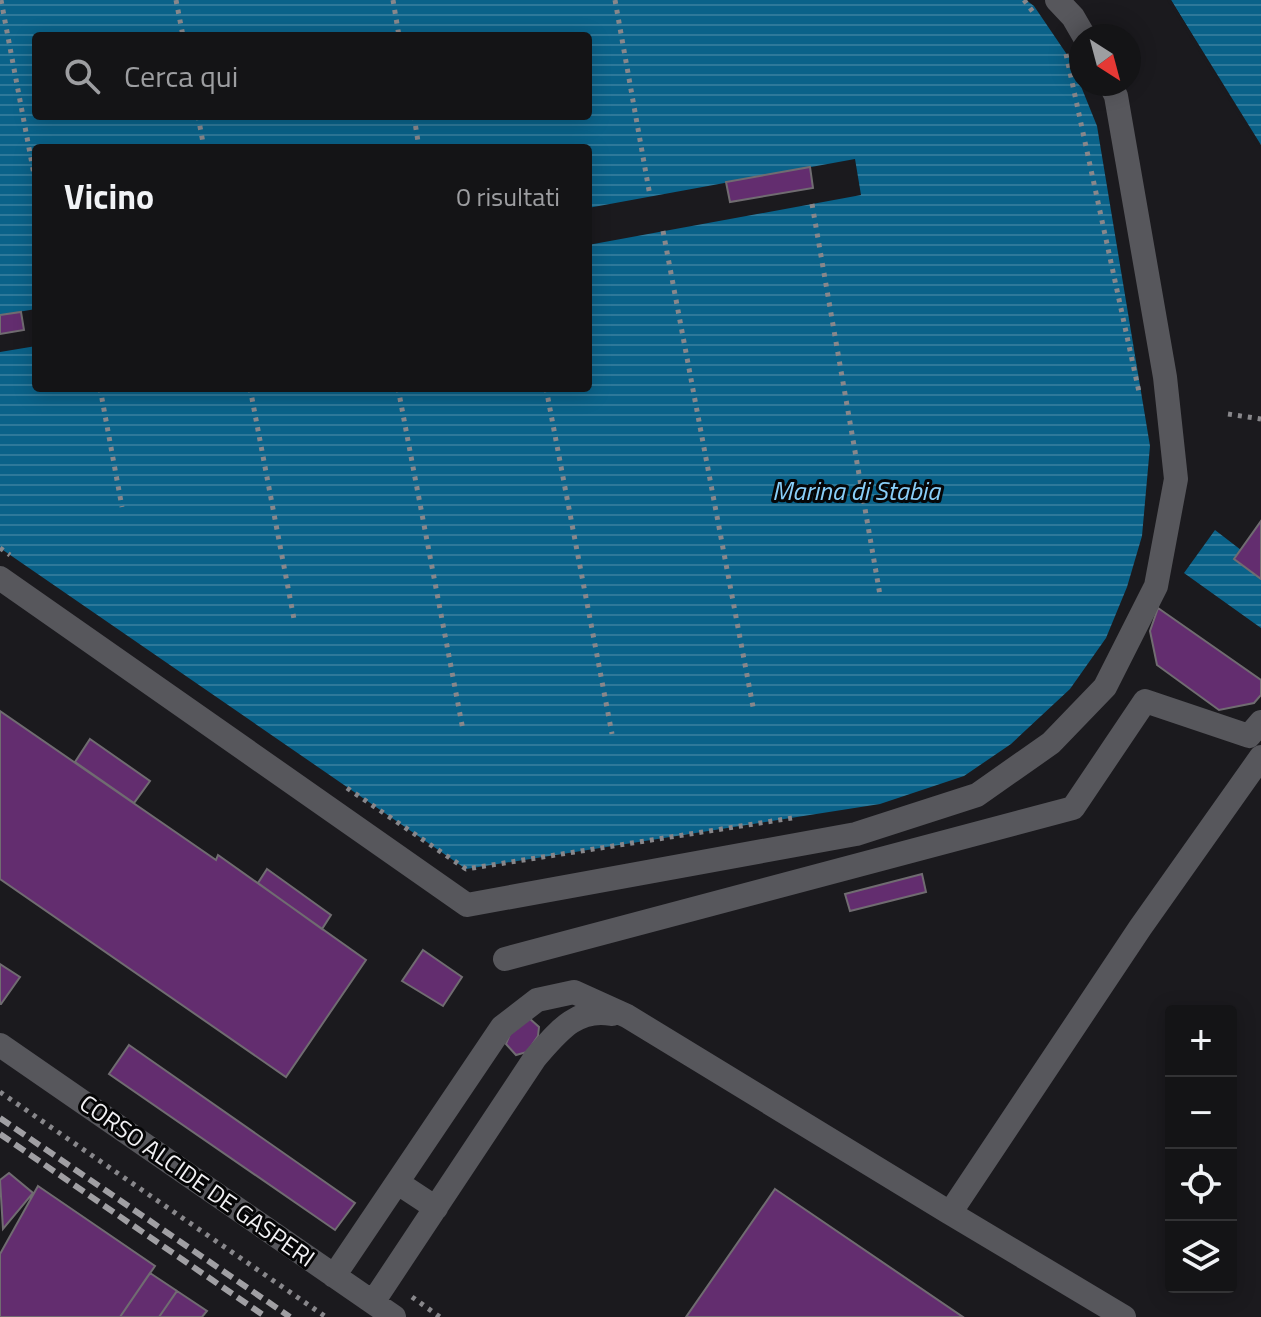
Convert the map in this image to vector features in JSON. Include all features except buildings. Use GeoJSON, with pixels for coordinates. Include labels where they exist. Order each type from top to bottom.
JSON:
{"type":"FeatureCollection","features":[{"type":"Feature","properties":{"kind":"street"},"geometry":{"type":"LineString","coordinates":[[1057,0],[1077,24]]}},
{"type":"Feature","properties":{"kind":"street"},"geometry":{"type":"LineString","coordinates":[[0,578],[467,905],[856,834],[977,795],[1051,743],[1105,687],[1156,586],[1176,479],[1165,377],[1116,96]]}},
{"type":"Feature","properties":{"kind":"street"},"geometry":{"type":"LineString","coordinates":[[505,959],[1073,808],[1145,701],[1249,736],[1261,722]]}},
{"type":"Feature","properties":{"kind":"street"},"geometry":{"type":"LineString","coordinates":[[950,1213],[1140,928],[1261,757]]}},
{"type":"Feature","properties":{"kind":"street"},"geometry":{"type":"LineString","coordinates":[[334,1276],[502,1027],[537,1000],[574,992],[627,1016],[1124,1317]]}},
{"type":"Feature","properties":{"kind":"street"},"geometry":{"type":"LineString","coordinates":[[373,1302],[505,1104],[563,1025],[595,1010],[627,1016]]}},
{"type":"Feature","properties":{"kind":"street","name":"CORSO ALCIDE DE GASPERI"},"geometry":{"type":"LineString","coordinates":[[0,1045],[394,1317]]}},
{"type":"Feature","properties":{"kind":"street"},"geometry":{"type":"LineString","coordinates":[[472,1075],[505,1104]]}},
{"type":"Feature","properties":{"kind":"street"},"geometry":{"type":"LineString","coordinates":[[398,1183],[436,1208]]}},
{"type":"Feature","properties":{"kind":"path"},"geometry":{"type":"LineString","coordinates":[[1,0],[32,164]]}},
{"type":"Feature","properties":{"kind":"path"},"geometry":{"type":"LineString","coordinates":[[176,0],[182,32]]}},
{"type":"Feature","properties":{"kind":"path"},"geometry":{"type":"LineString","coordinates":[[393,0],[398,32]]}},
{"type":"Feature","properties":{"kind":"path"},"geometry":{"type":"LineString","coordinates":[[615,0],[650,196]]}},
{"type":"Feature","properties":{"kind":"path"},"geometry":{"type":"LineString","coordinates":[[1024,0],[1042,24]]}},
{"type":"Feature","properties":{"kind":"path"},"geometry":{"type":"LineString","coordinates":[[1061,47],[1070,59],[1141,399]]}},
{"type":"Feature","properties":{"kind":"path"},"geometry":{"type":"LineString","coordinates":[[199,120],[203,144]]}},
{"type":"Feature","properties":{"kind":"path"},"geometry":{"type":"LineString","coordinates":[[415,120],[418,144]]}},
{"type":"Feature","properties":{"kind":"path"},"geometry":{"type":"LineString","coordinates":[[812,204],[880,595]]}},
{"type":"Feature","properties":{"kind":"path"},"geometry":{"type":"LineString","coordinates":[[663,231],[754,712]]}},
{"type":"Feature","properties":{"kind":"path"},"geometry":{"type":"LineString","coordinates":[[101,392],[122,507]]}},
{"type":"Feature","properties":{"kind":"path"},"geometry":{"type":"LineString","coordinates":[[251,392],[294,619]]}},
{"type":"Feature","properties":{"kind":"path"},"geometry":{"type":"LineString","coordinates":[[399,392],[463,730]]}},
{"type":"Feature","properties":{"kind":"path"},"geometry":{"type":"LineString","coordinates":[[547,392],[612,734]]}},
{"type":"Feature","properties":{"kind":"path"},"geometry":{"type":"LineString","coordinates":[[1228,414],[1261,419]]}},
{"type":"Feature","properties":{"kind":"path"},"geometry":{"type":"LineString","coordinates":[[0,548],[13,557]]}},
{"type":"Feature","properties":{"kind":"path"},"geometry":{"type":"LineString","coordinates":[[336,780],[466,869],[803,816]]}},
{"type":"Feature","properties":{"kind":"path"},"geometry":{"type":"LineString","coordinates":[[0,1092],[326,1317]]}},
{"type":"Feature","properties":{"kind":"water","name":"Marina di Stabia"},"geometry":{"type":"Polygon","coordinates":[[[0,0],[1026,0],[1034,6],[1069,58],[1069,96],[1085,96],[1097,126],[1150,446],[1142,536],[1127,587],[1106,638],[1070,689],[1011,744],[964,776],[880,804],[466,869],[0,548],[0,0]]]}},
{"type":"Feature","properties":{"kind":"water"},"geometry":{"type":"Polygon","coordinates":[[[1171,0],[1261,0],[1261,145],[1171,0]]]}},
{"type":"Feature","properties":{"kind":"water"},"geometry":{"type":"Polygon","coordinates":[[[1215,530],[1241,550],[1235,560],[1261,579],[1261,628],[1184,573],[1215,530]]]}},
{"type":"Feature","properties":{"kind":"pier"},"geometry":{"type":"Polygon","coordinates":[[[1167,0],[1171,0],[1261,149],[1258,147],[1167,0]]]}},
{"type":"Feature","properties":{"kind":"pier"},"geometry":{"type":"Polygon","coordinates":[[[855,159],[861,195],[592,244],[592,207],[855,159]]]}},
{"type":"Feature","properties":{"kind":"pier"},"geometry":{"type":"Polygon","coordinates":[[[32,310],[32,347],[0,352],[0,315],[32,310]]]}},
{"type":"Feature","properties":{"kind":"railway"},"geometry":{"type":"LineString","coordinates":[[0,1118],[290,1317]]}},
{"type":"Feature","properties":{"kind":"railway"},"geometry":{"type":"LineString","coordinates":[[0,1134],[266,1317]]}}]}
